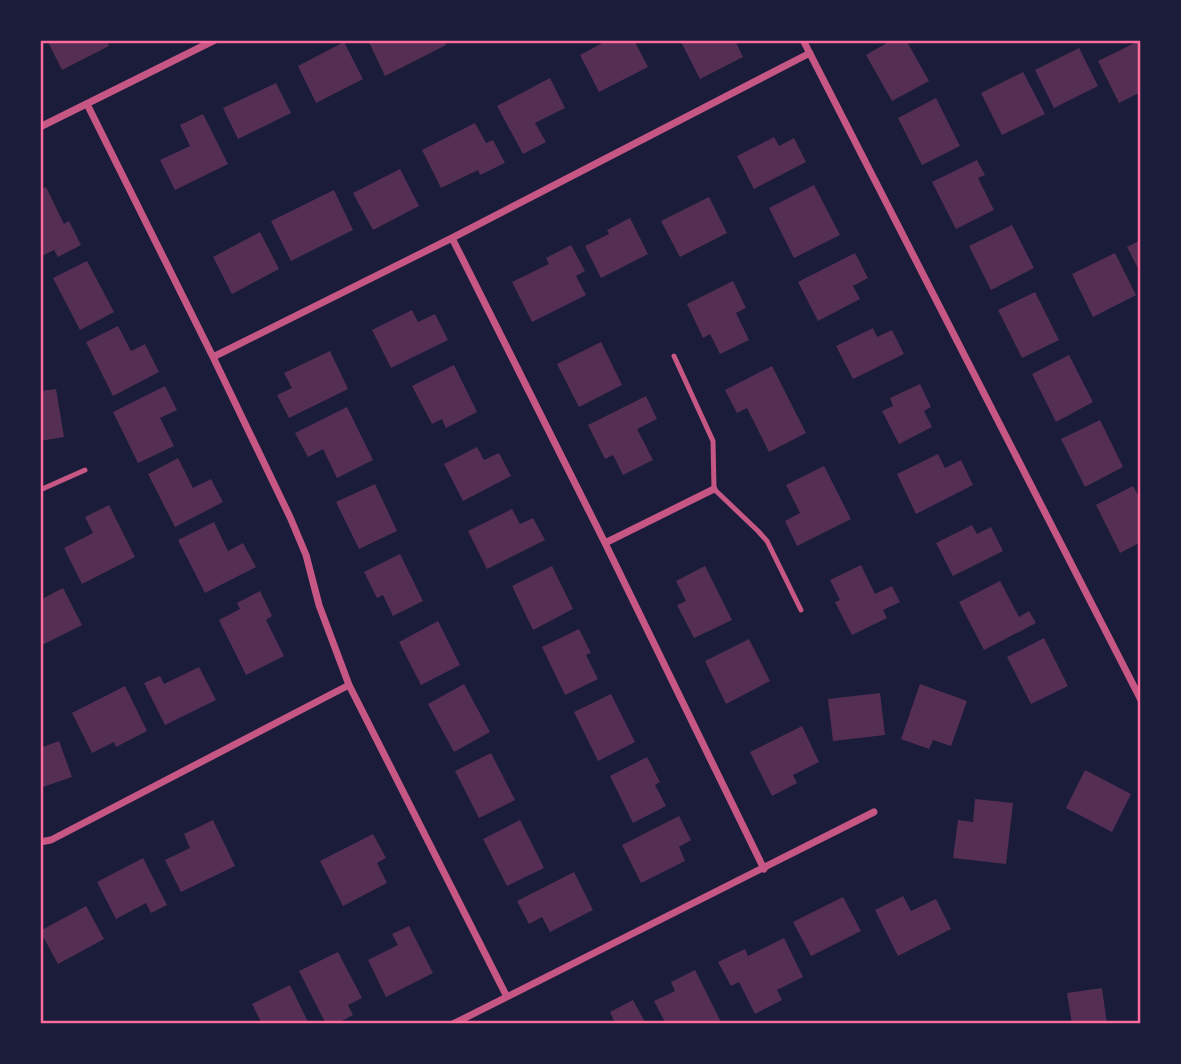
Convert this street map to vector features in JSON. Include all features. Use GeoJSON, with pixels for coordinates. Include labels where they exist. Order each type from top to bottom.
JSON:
{"type":"FeatureCollection","features":[{"type":"Feature","properties":{"kind":"street"},"geometry":{"type":"LineString","coordinates":[[40,127],[215,40]]}},
{"type":"Feature","properties":{"kind":"street"},"geometry":{"type":"LineString","coordinates":[[803,40],[1141,700]]}},
{"type":"Feature","properties":{"kind":"street"},"geometry":{"type":"LineString","coordinates":[[213,357],[452,238],[810,53]]}},
{"type":"Feature","properties":{"kind":"street"},"geometry":{"type":"LineString","coordinates":[[87,104],[284,505],[306,555],[320,606],[349,685],[508,997]]}},
{"type":"Feature","properties":{"kind":"street"},"geometry":{"type":"LineString","coordinates":[[452,238],[764,869]]}},
{"type":"Feature","properties":{"kind":"street"},"geometry":{"type":"LineString","coordinates":[[605,543],[714,489]]}},
{"type":"Feature","properties":{"kind":"street"},"geometry":{"type":"LineString","coordinates":[[40,842],[51,840],[349,685]]}},
{"type":"Feature","properties":{"kind":"street"},"geometry":{"type":"LineString","coordinates":[[453,1024],[874,812]]}},
{"type":"Feature","properties":{"kind":"lane"},"geometry":{"type":"LineString","coordinates":[[674,356],[713,441],[714,489],[767,541],[801,610]]}},
{"type":"Feature","properties":{"kind":"lane"},"geometry":{"type":"LineString","coordinates":[[40,490],[85,470]]}},
{"type":"Feature","properties":{"kind":"building"},"geometry":{"type":"Polygon","coordinates":[[[47,40],[106,40],[109,46],[62,70],[47,40]]]}},
{"type":"Feature","properties":{"kind":"building"},"geometry":{"type":"Polygon","coordinates":[[[368,40],[444,40],[446,45],[385,76],[368,40]]]}},
{"type":"Feature","properties":{"kind":"building"},"geometry":{"type":"Polygon","coordinates":[[[608,40],[634,40],[648,67],[599,92],[580,55],[608,40]]]}},
{"type":"Feature","properties":{"kind":"building"},"geometry":{"type":"Polygon","coordinates":[[[680,40],[735,40],[743,57],[700,79],[680,40]]]}},
{"type":"Feature","properties":{"kind":"building"},"geometry":{"type":"Polygon","coordinates":[[[892,40],[906,40],[929,81],[892,101],[866,55],[892,40]]]}},
{"type":"Feature","properties":{"kind":"building"},"geometry":{"type":"Polygon","coordinates":[[[1141,40],[1141,92],[1119,103],[1098,61],[1141,40]]]}},
{"type":"Feature","properties":{"kind":"building"},"geometry":{"type":"Polygon","coordinates":[[[344,42],[363,79],[316,103],[298,66],[344,42]]]}},
{"type":"Feature","properties":{"kind":"building"},"geometry":{"type":"Polygon","coordinates":[[[1079,48],[1098,86],[1054,108],[1035,70],[1079,48]]]}},
{"type":"Feature","properties":{"kind":"building"},"geometry":{"type":"Polygon","coordinates":[[[1023,72],[1045,114],[1002,135],[981,93],[1023,72]]]}},
{"type":"Feature","properties":{"kind":"building"},"geometry":{"type":"Polygon","coordinates":[[[550,78],[565,108],[535,123],[546,142],[523,154],[497,106],[550,78]]]}},
{"type":"Feature","properties":{"kind":"building"},"geometry":{"type":"Polygon","coordinates":[[[276,83],[291,113],[238,139],[223,108],[276,83]]]}},
{"type":"Feature","properties":{"kind":"building"},"geometry":{"type":"Polygon","coordinates":[[[936,98],[960,146],[922,165],[898,118],[936,98]]]}},
{"type":"Feature","properties":{"kind":"building"},"geometry":{"type":"Polygon","coordinates":[[[203,114],[228,164],[175,190],[160,160],[190,146],[180,125],[203,114]]]}},
{"type":"Feature","properties":{"kind":"building"},"geometry":{"type":"Polygon","coordinates":[[[475,123],[486,143],[493,140],[505,163],[480,175],[478,170],[441,188],[422,150],[475,123]]]}},
{"type":"Feature","properties":{"kind":"building"},"geometry":{"type":"Polygon","coordinates":[[[774,137],[779,146],[794,138],[806,162],[754,189],[737,156],[774,137]]]}},
{"type":"Feature","properties":{"kind":"building"},"geometry":{"type":"Polygon","coordinates":[[[977,160],[985,175],[978,178],[994,210],[956,229],[932,182],[977,160]]]}},
{"type":"Feature","properties":{"kind":"building"},"geometry":{"type":"Polygon","coordinates":[[[400,169],[419,206],[373,230],[353,193],[400,169]]]}},
{"type":"Feature","properties":{"kind":"building"},"geometry":{"type":"Polygon","coordinates":[[[814,185],[840,235],[794,258],[769,208],[814,185]]]}},
{"type":"Feature","properties":{"kind":"building"},"geometry":{"type":"Polygon","coordinates":[[[46,187],[64,224],[69,221],[81,245],[58,257],[54,250],[40,257],[40,189],[46,187]]]}},
{"type":"Feature","properties":{"kind":"building"},"geometry":{"type":"Polygon","coordinates":[[[334,190],[353,230],[291,261],[271,221],[334,190]]]}},
{"type":"Feature","properties":{"kind":"building"},"geometry":{"type":"Polygon","coordinates":[[[709,197],[727,233],[680,257],[661,221],[709,197]]]}},
{"type":"Feature","properties":{"kind":"building"},"geometry":{"type":"Polygon","coordinates":[[[630,218],[648,254],[601,278],[585,246],[609,234],[607,230],[630,218]]]}},
{"type":"Feature","properties":{"kind":"building"},"geometry":{"type":"Polygon","coordinates":[[[1012,225],[1034,268],[991,290],[969,246],[1012,225]]]}},
{"type":"Feature","properties":{"kind":"building"},"geometry":{"type":"Polygon","coordinates":[[[260,232],[279,269],[232,294],[213,257],[260,232]]]}},
{"type":"Feature","properties":{"kind":"building"},"geometry":{"type":"Polygon","coordinates":[[[1141,240],[1141,274],[1127,247],[1141,240]]]}},
{"type":"Feature","properties":{"kind":"building"},"geometry":{"type":"Polygon","coordinates":[[[571,245],[585,271],[576,276],[586,295],[532,322],[512,282],[549,264],[546,258],[571,245]]]}},
{"type":"Feature","properties":{"kind":"building"},"geometry":{"type":"Polygon","coordinates":[[[855,253],[868,278],[853,286],[860,299],[818,321],[798,282],[855,253]]]}},
{"type":"Feature","properties":{"kind":"building"},"geometry":{"type":"Polygon","coordinates":[[[1115,253],[1136,295],[1093,317],[1072,274],[1115,253]]]}},
{"type":"Feature","properties":{"kind":"building"},"geometry":{"type":"Polygon","coordinates":[[[87,261],[114,312],[80,330],[53,278],[87,261]]]}},
{"type":"Feature","properties":{"kind":"building"},"geometry":{"type":"Polygon","coordinates":[[[733,281],[746,308],[736,313],[749,340],[720,354],[710,334],[703,338],[687,304],[733,281]]]}},
{"type":"Feature","properties":{"kind":"building"},"geometry":{"type":"Polygon","coordinates":[[[1035,292],[1059,340],[1022,358],[998,310],[1035,292]]]}},
{"type":"Feature","properties":{"kind":"building"},"geometry":{"type":"Polygon","coordinates":[[[412,310],[418,322],[435,314],[448,340],[391,368],[372,330],[412,310]]]}},
{"type":"Feature","properties":{"kind":"building"},"geometry":{"type":"Polygon","coordinates":[[[118,326],[131,351],[145,344],[159,372],[113,396],[86,342],[118,326]]]}},
{"type":"Feature","properties":{"kind":"building"},"geometry":{"type":"Polygon","coordinates":[[[873,328],[877,337],[892,330],[904,354],[853,379],[836,346],[873,328]]]}},
{"type":"Feature","properties":{"kind":"building"},"geometry":{"type":"Polygon","coordinates":[[[601,342],[622,385],[579,407],[557,364],[601,342]]]}},
{"type":"Feature","properties":{"kind":"building"},"geometry":{"type":"Polygon","coordinates":[[[330,351],[348,389],[289,418],[277,395],[292,388],[284,373],[330,351]]]}},
{"type":"Feature","properties":{"kind":"building"},"geometry":{"type":"Polygon","coordinates":[[[1069,355],[1093,402],[1056,422],[1032,374],[1069,355]]]}},
{"type":"Feature","properties":{"kind":"building"},"geometry":{"type":"Polygon","coordinates":[[[454,365],[477,412],[446,428],[442,419],[432,424],[412,386],[454,365]]]}},
{"type":"Feature","properties":{"kind":"building"},"geometry":{"type":"Polygon","coordinates":[[[772,366],[806,433],[769,452],[747,408],[737,413],[725,390],[772,366]]]}},
{"type":"Feature","properties":{"kind":"building"},"geometry":{"type":"Polygon","coordinates":[[[920,384],[931,407],[924,411],[932,427],[899,444],[882,411],[893,406],[890,398],[920,384]]]}},
{"type":"Feature","properties":{"kind":"building"},"geometry":{"type":"Polygon","coordinates":[[[165,386],[177,410],[160,418],[174,446],[138,463],[113,412],[165,386]]]}},
{"type":"Feature","properties":{"kind":"building"},"geometry":{"type":"Polygon","coordinates":[[[56,389],[64,437],[40,441],[40,391],[56,389]]]}},
{"type":"Feature","properties":{"kind":"building"},"geometry":{"type":"Polygon","coordinates":[[[646,396],[657,419],[637,429],[653,460],[623,475],[613,455],[605,459],[588,425],[646,396]]]}},
{"type":"Feature","properties":{"kind":"building"},"geometry":{"type":"Polygon","coordinates":[[[347,407],[373,460],[337,478],[323,449],[308,457],[295,433],[347,407]]]}},
{"type":"Feature","properties":{"kind":"building"},"geometry":{"type":"Polygon","coordinates":[[[1100,420],[1123,467],[1085,487],[1061,439],[1100,420]]]}},
{"type":"Feature","properties":{"kind":"building"},"geometry":{"type":"Polygon","coordinates":[[[477,447],[484,460],[499,453],[511,476],[463,501],[444,464],[477,447]]]}},
{"type":"Feature","properties":{"kind":"building"},"geometry":{"type":"Polygon","coordinates":[[[938,454],[945,468],[961,460],[973,485],[916,514],[897,474],[938,454]]]}},
{"type":"Feature","properties":{"kind":"building"},"geometry":{"type":"Polygon","coordinates":[[[178,458],[193,488],[211,479],[223,502],[175,527],[148,474],[178,458]]]}},
{"type":"Feature","properties":{"kind":"building"},"geometry":{"type":"Polygon","coordinates":[[[824,466],[851,519],[797,546],[785,521],[800,513],[786,485],[824,466]]]}},
{"type":"Feature","properties":{"kind":"building"},"geometry":{"type":"Polygon","coordinates":[[[375,484],[397,531],[359,549],[336,502],[375,484]]]}},
{"type":"Feature","properties":{"kind":"building"},"geometry":{"type":"Polygon","coordinates":[[[1133,486],[1141,500],[1141,542],[1120,553],[1096,505],[1133,486]]]}},
{"type":"Feature","properties":{"kind":"building"},"geometry":{"type":"Polygon","coordinates":[[[109,505],[135,557],[82,584],[64,548],[93,533],[85,517],[109,505]]]}},
{"type":"Feature","properties":{"kind":"building"},"geometry":{"type":"Polygon","coordinates":[[[512,509],[520,524],[533,518],[545,540],[487,569],[468,531],[512,509]]]}},
{"type":"Feature","properties":{"kind":"building"},"geometry":{"type":"Polygon","coordinates":[[[214,522],[228,551],[243,543],[256,567],[205,593],[178,540],[214,522]]]}},
{"type":"Feature","properties":{"kind":"building"},"geometry":{"type":"Polygon","coordinates":[[[972,525],[977,534],[991,527],[1003,551],[953,576],[936,543],[972,525]]]}},
{"type":"Feature","properties":{"kind":"building"},"geometry":{"type":"Polygon","coordinates":[[[400,554],[423,601],[393,616],[383,595],[377,598],[364,572],[400,554]]]}},
{"type":"Feature","properties":{"kind":"building"},"geometry":{"type":"Polygon","coordinates":[[[861,565],[875,594],[892,586],[900,602],[883,610],[887,618],[852,635],[835,602],[840,600],[830,580],[861,565]]]}},
{"type":"Feature","properties":{"kind":"building"},"geometry":{"type":"Polygon","coordinates":[[[552,566],[573,609],[533,630],[512,586],[552,566]]]}},
{"type":"Feature","properties":{"kind":"building"},"geometry":{"type":"Polygon","coordinates":[[[705,566],[732,620],[694,638],[677,605],[686,601],[676,581],[705,566]]]}},
{"type":"Feature","properties":{"kind":"building"},"geometry":{"type":"Polygon","coordinates":[[[1000,581],[1019,617],[1029,611],[1036,623],[984,650],[959,602],[1000,581]]]}},
{"type":"Feature","properties":{"kind":"building"},"geometry":{"type":"Polygon","coordinates":[[[63,588],[82,625],[40,646],[40,600],[63,588]]]}},
{"type":"Feature","properties":{"kind":"building"},"geometry":{"type":"Polygon","coordinates":[[[260,591],[272,616],[266,620],[284,656],[246,675],[219,620],[240,609],[237,603],[260,591]]]}},
{"type":"Feature","properties":{"kind":"building"},"geometry":{"type":"Polygon","coordinates":[[[438,621],[460,665],[421,685],[399,642],[438,621]]]}},
{"type":"Feature","properties":{"kind":"building"},"geometry":{"type":"Polygon","coordinates":[[[579,629],[591,653],[586,655],[598,679],[565,695],[542,647],[579,629]]]}},
{"type":"Feature","properties":{"kind":"building"},"geometry":{"type":"Polygon","coordinates":[[[1044,638],[1068,686],[1031,704],[1007,657],[1044,638]]]}},
{"type":"Feature","properties":{"kind":"building"},"geometry":{"type":"Polygon","coordinates":[[[749,639],[770,681],[726,704],[705,661],[749,639]]]}},
{"type":"Feature","properties":{"kind":"building"},"geometry":{"type":"Polygon","coordinates":[[[199,667],[216,700],[165,725],[144,683],[160,676],[164,684],[199,667]]]}},
{"type":"Feature","properties":{"kind":"building"},"geometry":{"type":"Polygon","coordinates":[[[464,684],[490,732],[454,752],[428,704],[464,684]]]}},
{"type":"Feature","properties":{"kind":"building"},"geometry":{"type":"Polygon","coordinates":[[[920,684],[967,701],[951,746],[933,740],[929,749],[901,739],[920,684]]]}},
{"type":"Feature","properties":{"kind":"building"},"geometry":{"type":"Polygon","coordinates":[[[125,686],[147,731],[116,747],[114,742],[92,753],[72,713],[125,686]]]}},
{"type":"Feature","properties":{"kind":"building"},"geometry":{"type":"Polygon","coordinates":[[[880,693],[885,735],[833,741],[828,699],[880,693]]]}},
{"type":"Feature","properties":{"kind":"building"},"geometry":{"type":"Polygon","coordinates":[[[611,694],[635,742],[598,761],[574,712],[611,694]]]}},
{"type":"Feature","properties":{"kind":"building"},"geometry":{"type":"Polygon","coordinates":[[[802,726],[819,762],[793,775],[797,783],[772,796],[750,752],[802,726]]]}},
{"type":"Feature","properties":{"kind":"building"},"geometry":{"type":"Polygon","coordinates":[[[59,741],[72,777],[40,788],[40,748],[59,741]]]}},
{"type":"Feature","properties":{"kind":"building"},"geometry":{"type":"Polygon","coordinates":[[[491,753],[515,800],[479,818],[455,771],[491,753]]]}},
{"type":"Feature","properties":{"kind":"building"},"geometry":{"type":"Polygon","coordinates":[[[647,757],[660,782],[655,785],[666,806],[633,823],[610,776],[647,757]]]}},
{"type":"Feature","properties":{"kind":"building"},"geometry":{"type":"Polygon","coordinates":[[[1085,770],[1131,794],[1112,832],[1066,808],[1085,770]]]}},
{"type":"Feature","properties":{"kind":"building"},"geometry":{"type":"Polygon","coordinates":[[[975,799],[1013,803],[1006,864],[953,858],[958,820],[973,822],[975,799]]]}},
{"type":"Feature","properties":{"kind":"building"},"geometry":{"type":"Polygon","coordinates":[[[679,816],[691,840],[679,847],[685,861],[641,883],[622,845],[679,816]]]}},
{"type":"Feature","properties":{"kind":"building"},"geometry":{"type":"Polygon","coordinates":[[[213,820],[235,866],[181,892],[165,860],[190,848],[184,834],[213,820]]]}},
{"type":"Feature","properties":{"kind":"building"},"geometry":{"type":"Polygon","coordinates":[[[520,820],[544,868],[507,886],[483,839],[520,820]]]}},
{"type":"Feature","properties":{"kind":"building"},"geometry":{"type":"Polygon","coordinates":[[[373,834],[386,858],[377,863],[387,883],[343,906],[320,861],[373,834]]]}},
{"type":"Feature","properties":{"kind":"building"},"geometry":{"type":"Polygon","coordinates":[[[143,858],[167,905],[151,913],[146,903],[116,919],[97,882],[143,858]]]}},
{"type":"Feature","properties":{"kind":"building"},"geometry":{"type":"Polygon","coordinates":[[[574,872],[593,910],[550,932],[542,917],[529,924],[517,901],[574,872]]]}},
{"type":"Feature","properties":{"kind":"building"},"geometry":{"type":"Polygon","coordinates":[[[903,896],[911,911],[936,899],[951,929],[898,956],[875,910],[903,896]]]}},
{"type":"Feature","properties":{"kind":"building"},"geometry":{"type":"Polygon","coordinates":[[[843,897],[861,931],[811,956],[793,922],[843,897]]]}},
{"type":"Feature","properties":{"kind":"building"},"geometry":{"type":"Polygon","coordinates":[[[86,906],[104,939],[58,964],[40,931],[86,906]]]}},
{"type":"Feature","properties":{"kind":"building"},"geometry":{"type":"Polygon","coordinates":[[[409,926],[433,973],[386,997],[368,960],[398,945],[392,934],[409,926]]]}},
{"type":"Feature","properties":{"kind":"building"},"geometry":{"type":"Polygon","coordinates":[[[784,938],[803,977],[777,990],[782,1000],[755,1014],[739,982],[731,986],[718,962],[745,949],[748,956],[784,938]]]}},
{"type":"Feature","properties":{"kind":"building"},"geometry":{"type":"Polygon","coordinates":[[[338,952],[362,998],[348,1005],[353,1015],[336,1024],[326,1024],[299,971],[338,952]]]}},
{"type":"Feature","properties":{"kind":"building"},"geometry":{"type":"Polygon","coordinates":[[[695,970],[722,1024],[666,1024],[654,1001],[675,991],[671,982],[695,970]]]}},
{"type":"Feature","properties":{"kind":"building"},"geometry":{"type":"Polygon","coordinates":[[[290,985],[309,1024],[262,1024],[252,1004],[290,985]]]}},
{"type":"Feature","properties":{"kind":"building"},"geometry":{"type":"Polygon","coordinates":[[[1102,988],[1107,1024],[1072,1024],[1067,993],[1102,988]]]}},
{"type":"Feature","properties":{"kind":"building"},"geometry":{"type":"Polygon","coordinates":[[[633,1000],[646,1024],[609,1024],[614,1021],[610,1012],[633,1000]]]}}]}
